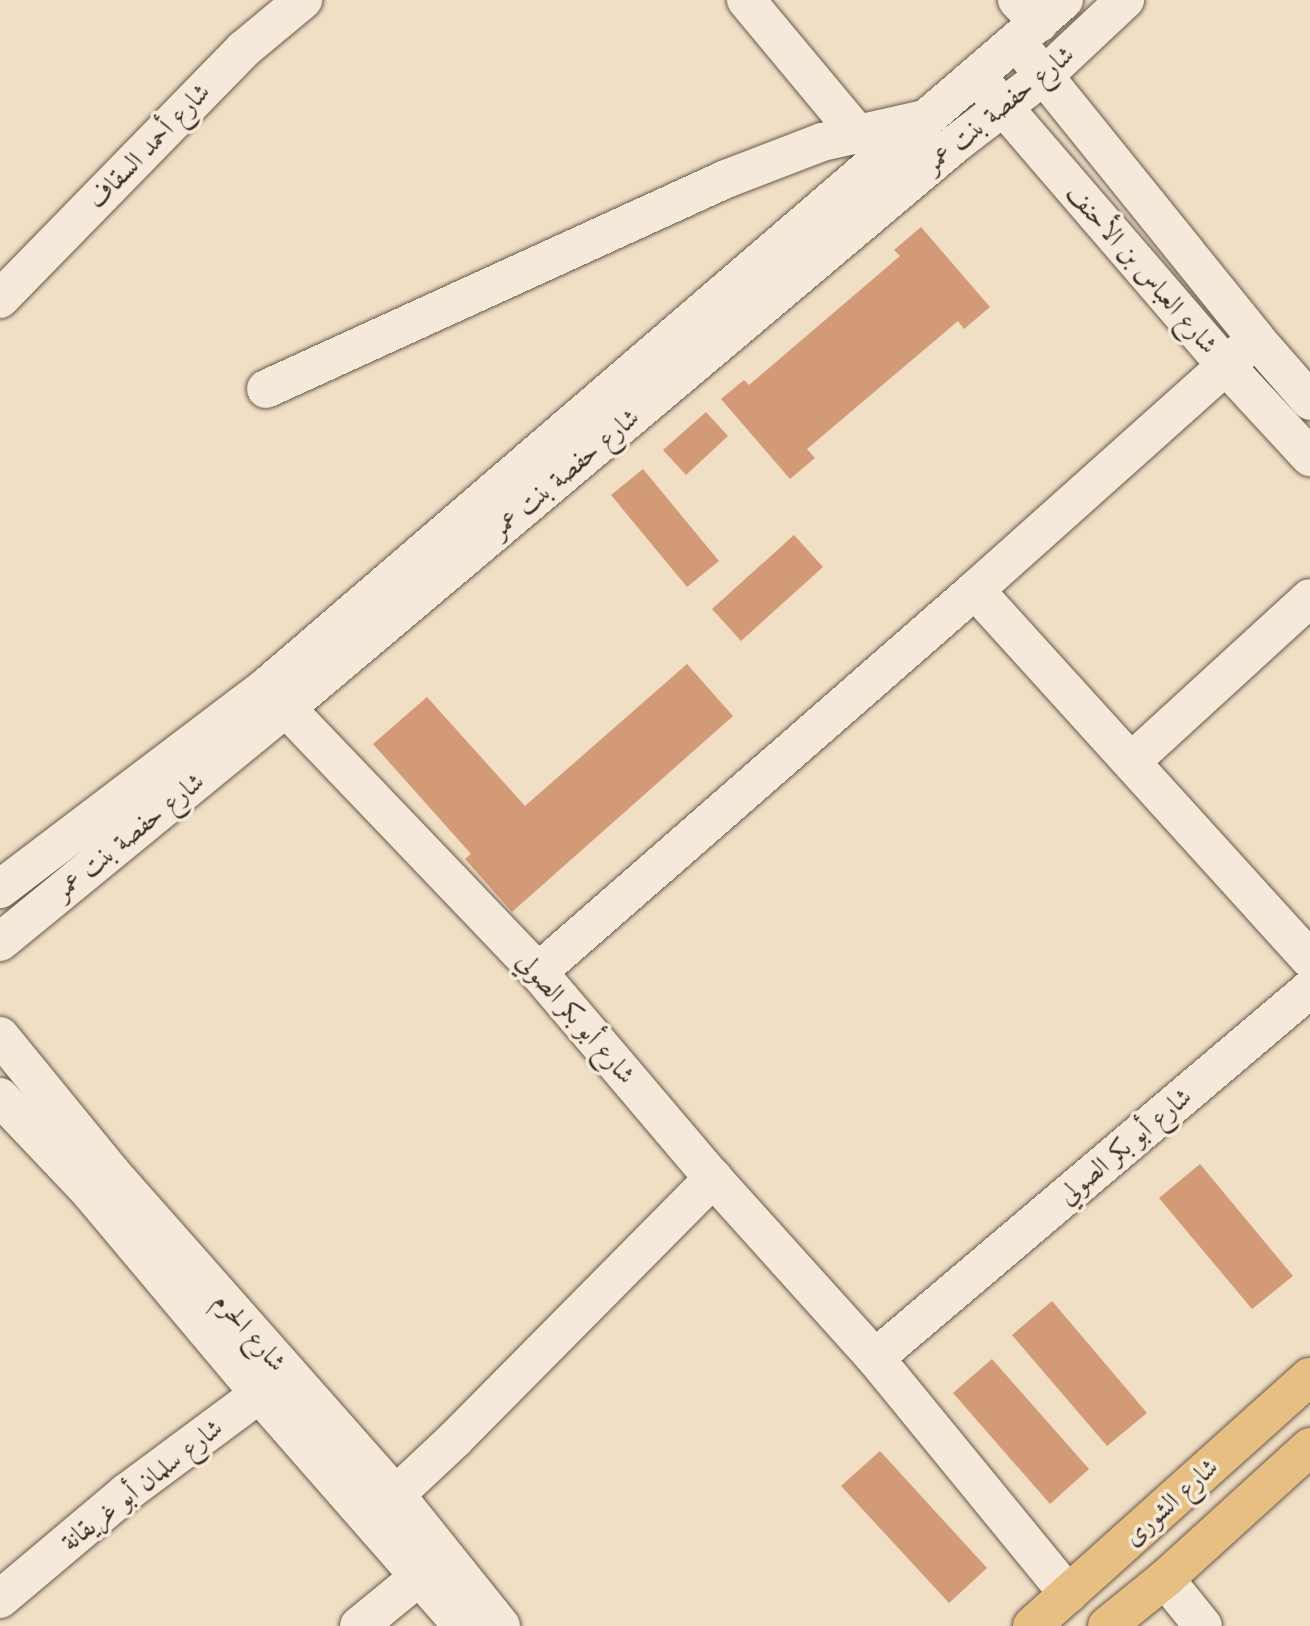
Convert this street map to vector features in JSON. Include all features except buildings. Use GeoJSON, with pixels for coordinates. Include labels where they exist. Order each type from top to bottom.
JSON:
{"type":"FeatureCollection","features":[{"type":"Feature","properties":{"kind":"main road","name":"شارع الشورى"},"geometry":{"type":"LineString","coordinates":[[1032,1626],[1310,1377]]}},
{"type":"Feature","properties":{"kind":"main road","name":"شارع الشورى"},"geometry":{"type":"LineString","coordinates":[[1107,1626],[1165,1578],[1310,1447]]}},
{"type":"Feature","properties":{"kind":"street","name":"شارع أحمد السقاف"},"geometry":{"type":"LineString","coordinates":[[0,299],[244,49],[303,0]]}},
{"type":"Feature","properties":{"kind":"street"},"geometry":{"type":"LineString","coordinates":[[746,0],[857,132]]}},
{"type":"Feature","properties":{"kind":"street","name":"شارع حفصة بنت عمر"},"geometry":{"type":"LineString","coordinates":[[0,889],[276,698],[923,171],[1045,75],[1125,0]]}},
{"type":"Feature","properties":{"kind":"street","name":"شارع حفصة بنت عمر"},"geometry":{"type":"LineString","coordinates":[[0,942],[925,119],[978,76],[1034,17]]}},
{"type":"Feature","properties":{"kind":"street","name":"شارع العباس بن الأحنف"},"geometry":{"type":"LineString","coordinates":[[1034,17],[1045,75],[1255,339],[1310,401]]}},
{"type":"Feature","properties":{"kind":"street","name":"شارع العباس بن الأحنف"},"geometry":{"type":"LineString","coordinates":[[978,76],[1226,366],[1310,457]]}},
{"type":"Feature","properties":{"kind":"street"},"geometry":{"type":"LineString","coordinates":[[266,389],[726,179],[822,142],[857,132],[925,119]]}},
{"type":"Feature","properties":{"kind":"street"},"geometry":{"type":"LineString","coordinates":[[538,972],[975,590],[1255,339]]}},
{"type":"Feature","properties":{"kind":"street"},"geometry":{"type":"LineString","coordinates":[[975,590],[1310,960]]}},
{"type":"Feature","properties":{"kind":"street"},"geometry":{"type":"LineString","coordinates":[[1132,761],[1310,598]]}},
{"type":"Feature","properties":{"kind":"street","name":"شارع أبو بكر الصولي"},"geometry":{"type":"LineString","coordinates":[[276,698],[538,972],[713,1178],[875,1358],[1068,1594]]}},
{"type":"Feature","properties":{"kind":"street","name":"شارع أبو بكر الصولي"},"geometry":{"type":"LineString","coordinates":[[875,1358],[1310,989]]}},
{"type":"Feature","properties":{"kind":"street","name":"شارع الحرم"},"geometry":{"type":"LineString","coordinates":[[0,1036],[100,1182],[273,1385],[383,1507],[431,1567],[462,1626]]}},
{"type":"Feature","properties":{"kind":"street","name":"شارع الحرم"},"geometry":{"type":"LineString","coordinates":[[0,1097],[100,1182]]}},
{"type":"Feature","properties":{"kind":"street"},"geometry":{"type":"LineString","coordinates":[[383,1507],[713,1178]]}},
{"type":"Feature","properties":{"kind":"street","name":"شارع سلمان أبو غريقانة"},"geometry":{"type":"LineString","coordinates":[[0,1599],[126,1493],[273,1385]]}},
{"type":"Feature","properties":{"kind":"street"},"geometry":{"type":"LineString","coordinates":[[359,1626],[431,1567]]}},
{"type":"Feature","properties":{"kind":"street","name":"شارع الحرم"},"geometry":{"type":"LineString","coordinates":[[431,1567],[501,1626]]}},
{"type":"Feature","properties":{"kind":"street"},"geometry":{"type":"LineString","coordinates":[[1165,1578],[1203,1626]]}}]}
